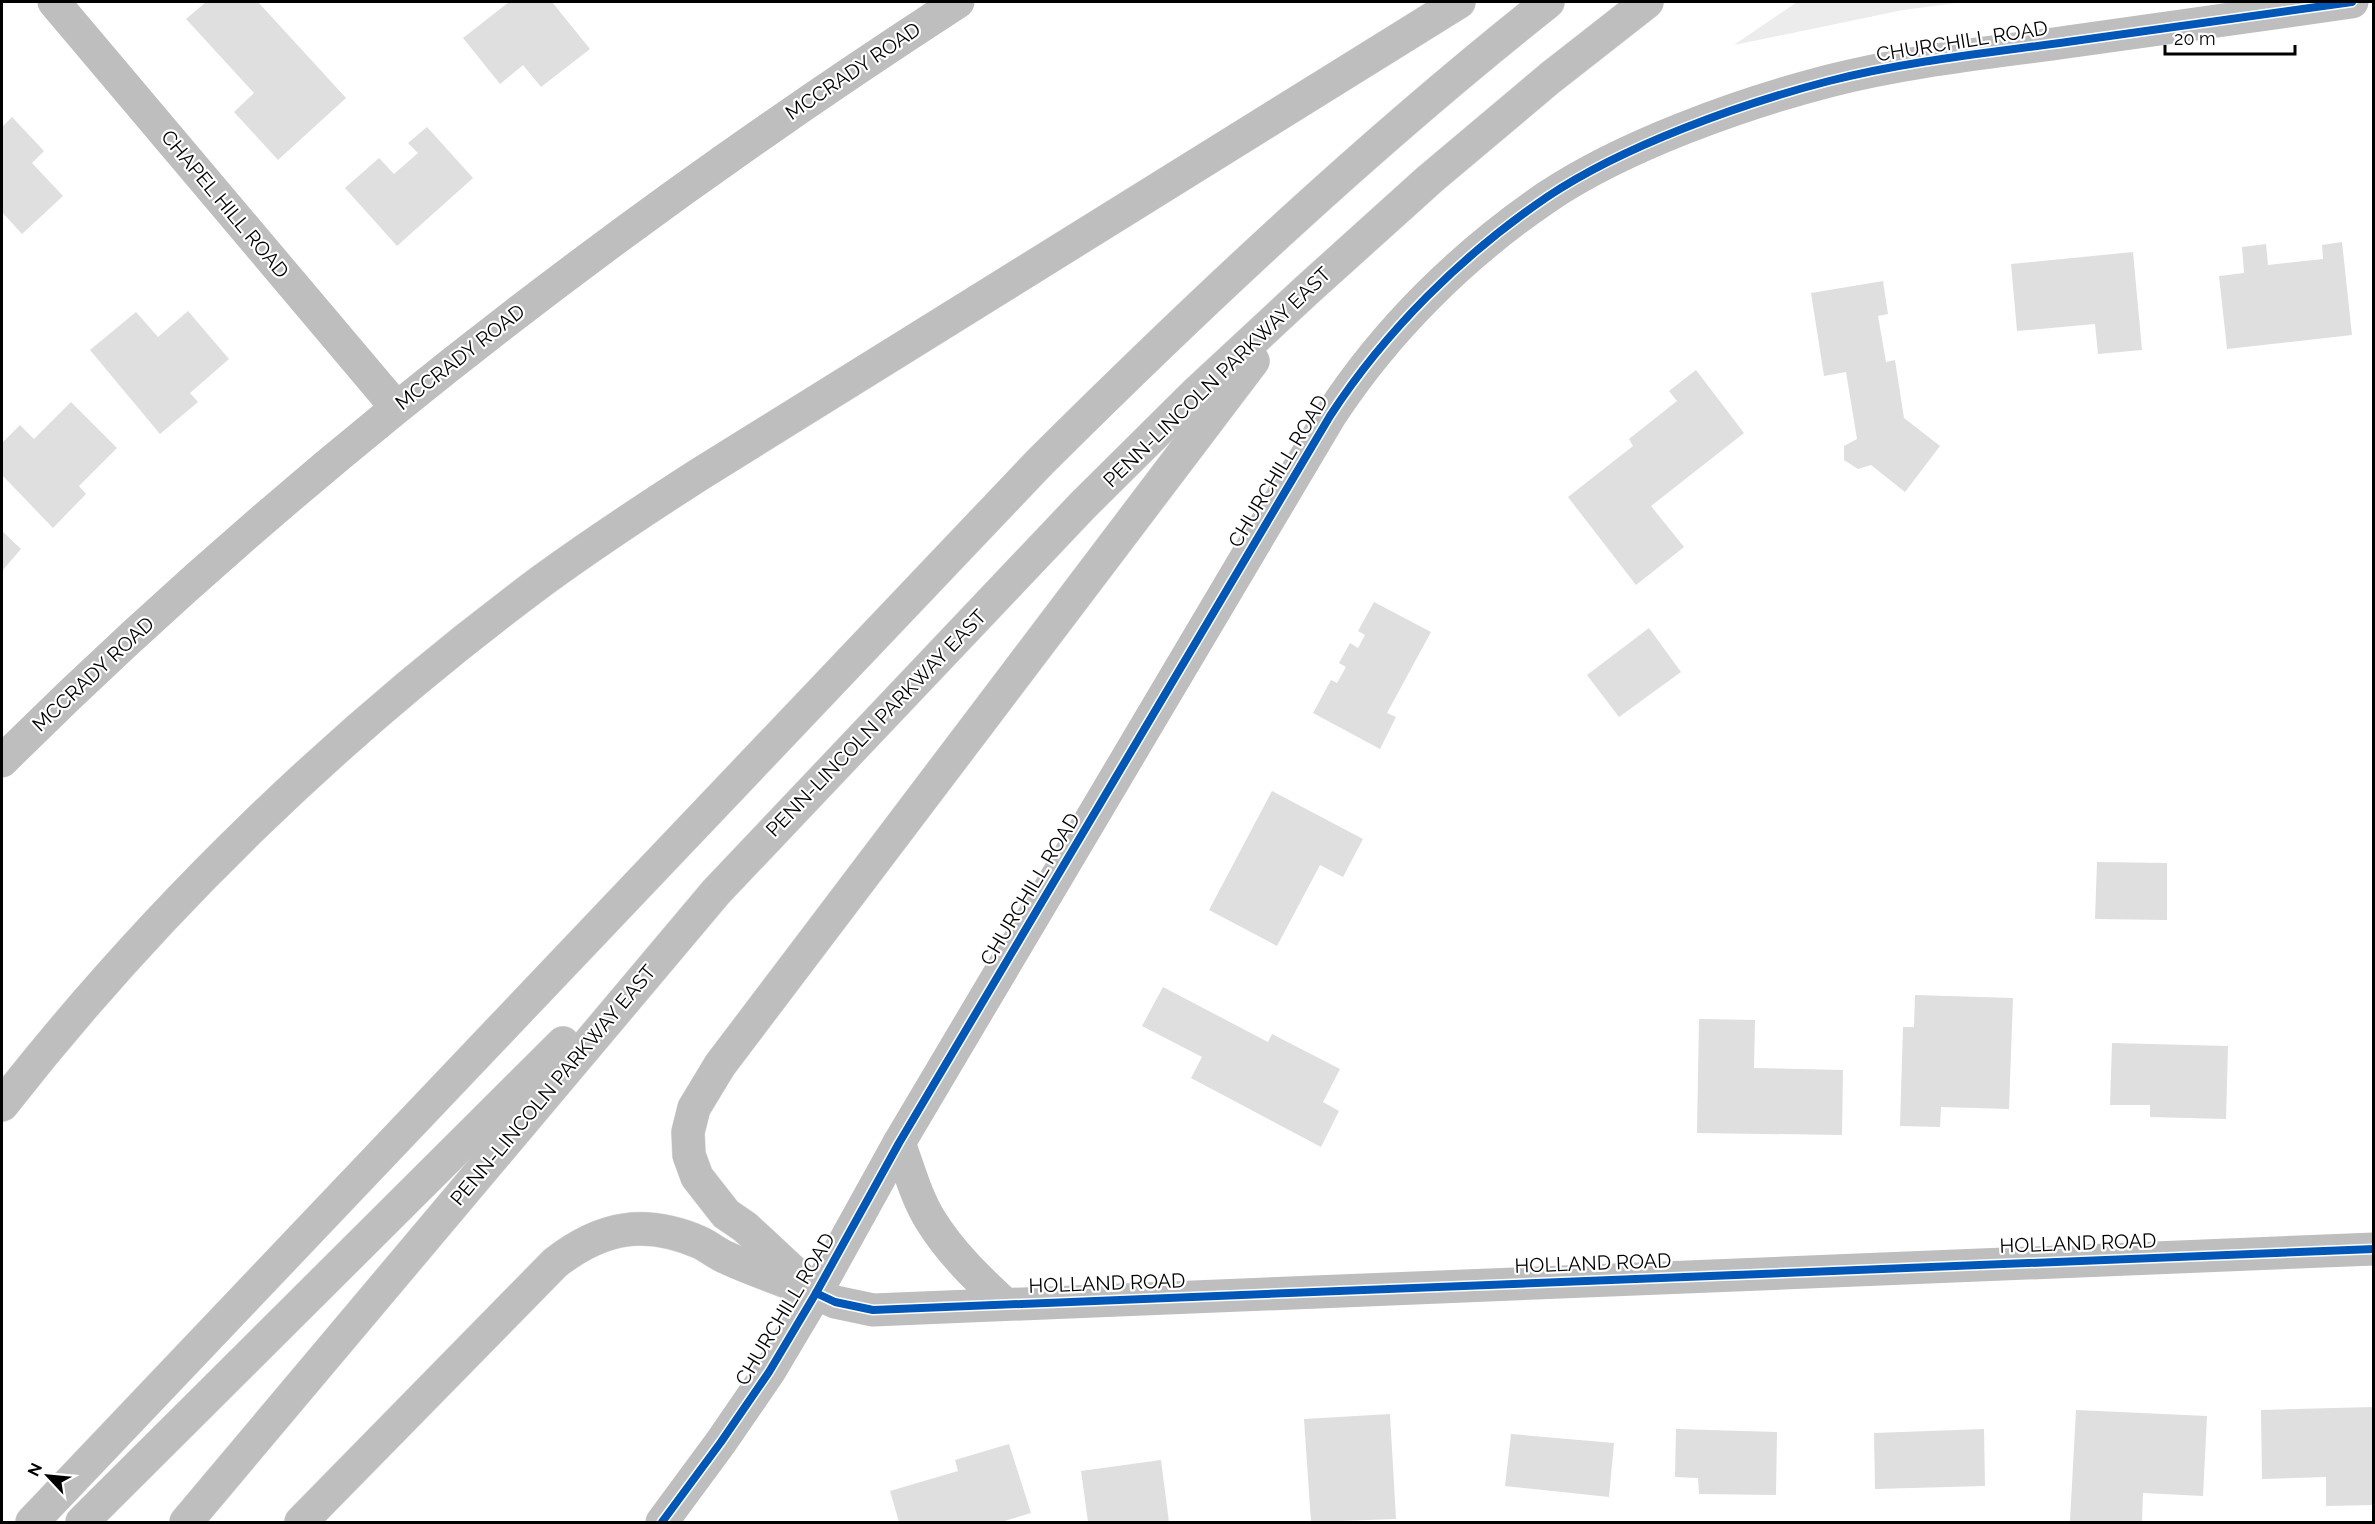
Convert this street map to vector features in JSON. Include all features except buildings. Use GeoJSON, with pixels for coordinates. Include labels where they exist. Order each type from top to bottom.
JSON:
{"type":"FeatureCollection","features":[{"type":"Feature","properties":{"kind":"main road","name":"CHAPEL HILL ROAD"},"geometry":{"type":"LineString","coordinates":[[54,2],[396,407]]}},
{"type":"Feature","properties":{"kind":"main road","name":"MCCRADY ROAD"},"geometry":{"type":"LineString","coordinates":[[2,761],[68,696],[219,558],[396,407],[602,246],[833,83],[958,2]]}},
{"type":"Feature","properties":{"kind":"main road"},"geometry":{"type":"LineString","coordinates":[[2,1105],[101,986],[230,849],[374,717],[456,647],[543,580],[618,527],[700,474],[1459,2]]}},
{"type":"Feature","properties":{"kind":"main road"},"geometry":{"type":"LineString","coordinates":[[32,1522],[1040,462],[1154,349],[1267,243],[1390,133],[1548,2]]}},
{"type":"Feature","properties":{"kind":"main road","name":"PENN-LINCOLN PARKWAY EAST"},"geometry":{"type":"LineString","coordinates":[[186,1522],[716,892],[1083,505],[1196,393],[1430,179],[1550,78],[1647,2]]}},
{"type":"Feature","properties":{"kind":"main road","name":"CHURCHILL ROAD"},"geometry":{"type":"LineString","coordinates":[[662,1522],[751,1398],[816,1293],[899,1143],[1330,416],[1356,376],[1384,341],[1455,271],[1501,231],[1549,196],[1598,168],[1651,143],[1767,100],[1830,81],[1912,64],[2352,2]]}},
{"type":"Feature","properties":{"kind":"main road"},"geometry":{"type":"LineString","coordinates":[[816,1293],[745,1227],[726,1214],[697,1177],[689,1155],[688,1132],[694,1108],[720,1065],[1308,289]]}},
{"type":"Feature","properties":{"kind":"main road"},"geometry":{"type":"LineString","coordinates":[[82,1522],[716,892]]}},
{"type":"Feature","properties":{"kind":"main road","name":"HOLLAND ROAD"},"geometry":{"type":"LineString","coordinates":[[899,1143],[917,1194],[930,1219],[966,1267],[1005,1304]]}},
{"type":"Feature","properties":{"kind":"main road","name":"HOLLAND ROAD"},"geometry":{"type":"LineString","coordinates":[[301,1522],[555,1263],[576,1246],[599,1235],[623,1230],[640,1229],[675,1234],[835,1302],[873,1310],[2373,1249]]}},
{"type":"Feature","properties":{"kind":"shaded area"},"geometry":{"type":"Polygon","coordinates":[[[1797,2],[1964,2],[1903,10],[1734,45],[1797,2]]]}},
{"type":"Feature","properties":{"kind":"cycle path"},"geometry":{"type":"LineString","coordinates":[[662,1522],[769,1372],[816,1293],[899,1143],[1330,416],[1352,384],[1401,324],[1456,269],[1516,220],[1577,178],[1683,128],[1794,90],[1858,74],[1917,63],[2352,2]]}},
{"type":"Feature","properties":{"kind":"cycle path"},"geometry":{"type":"LineString","coordinates":[[816,1293],[835,1302],[873,1310],[2374,1249]]}}]}
